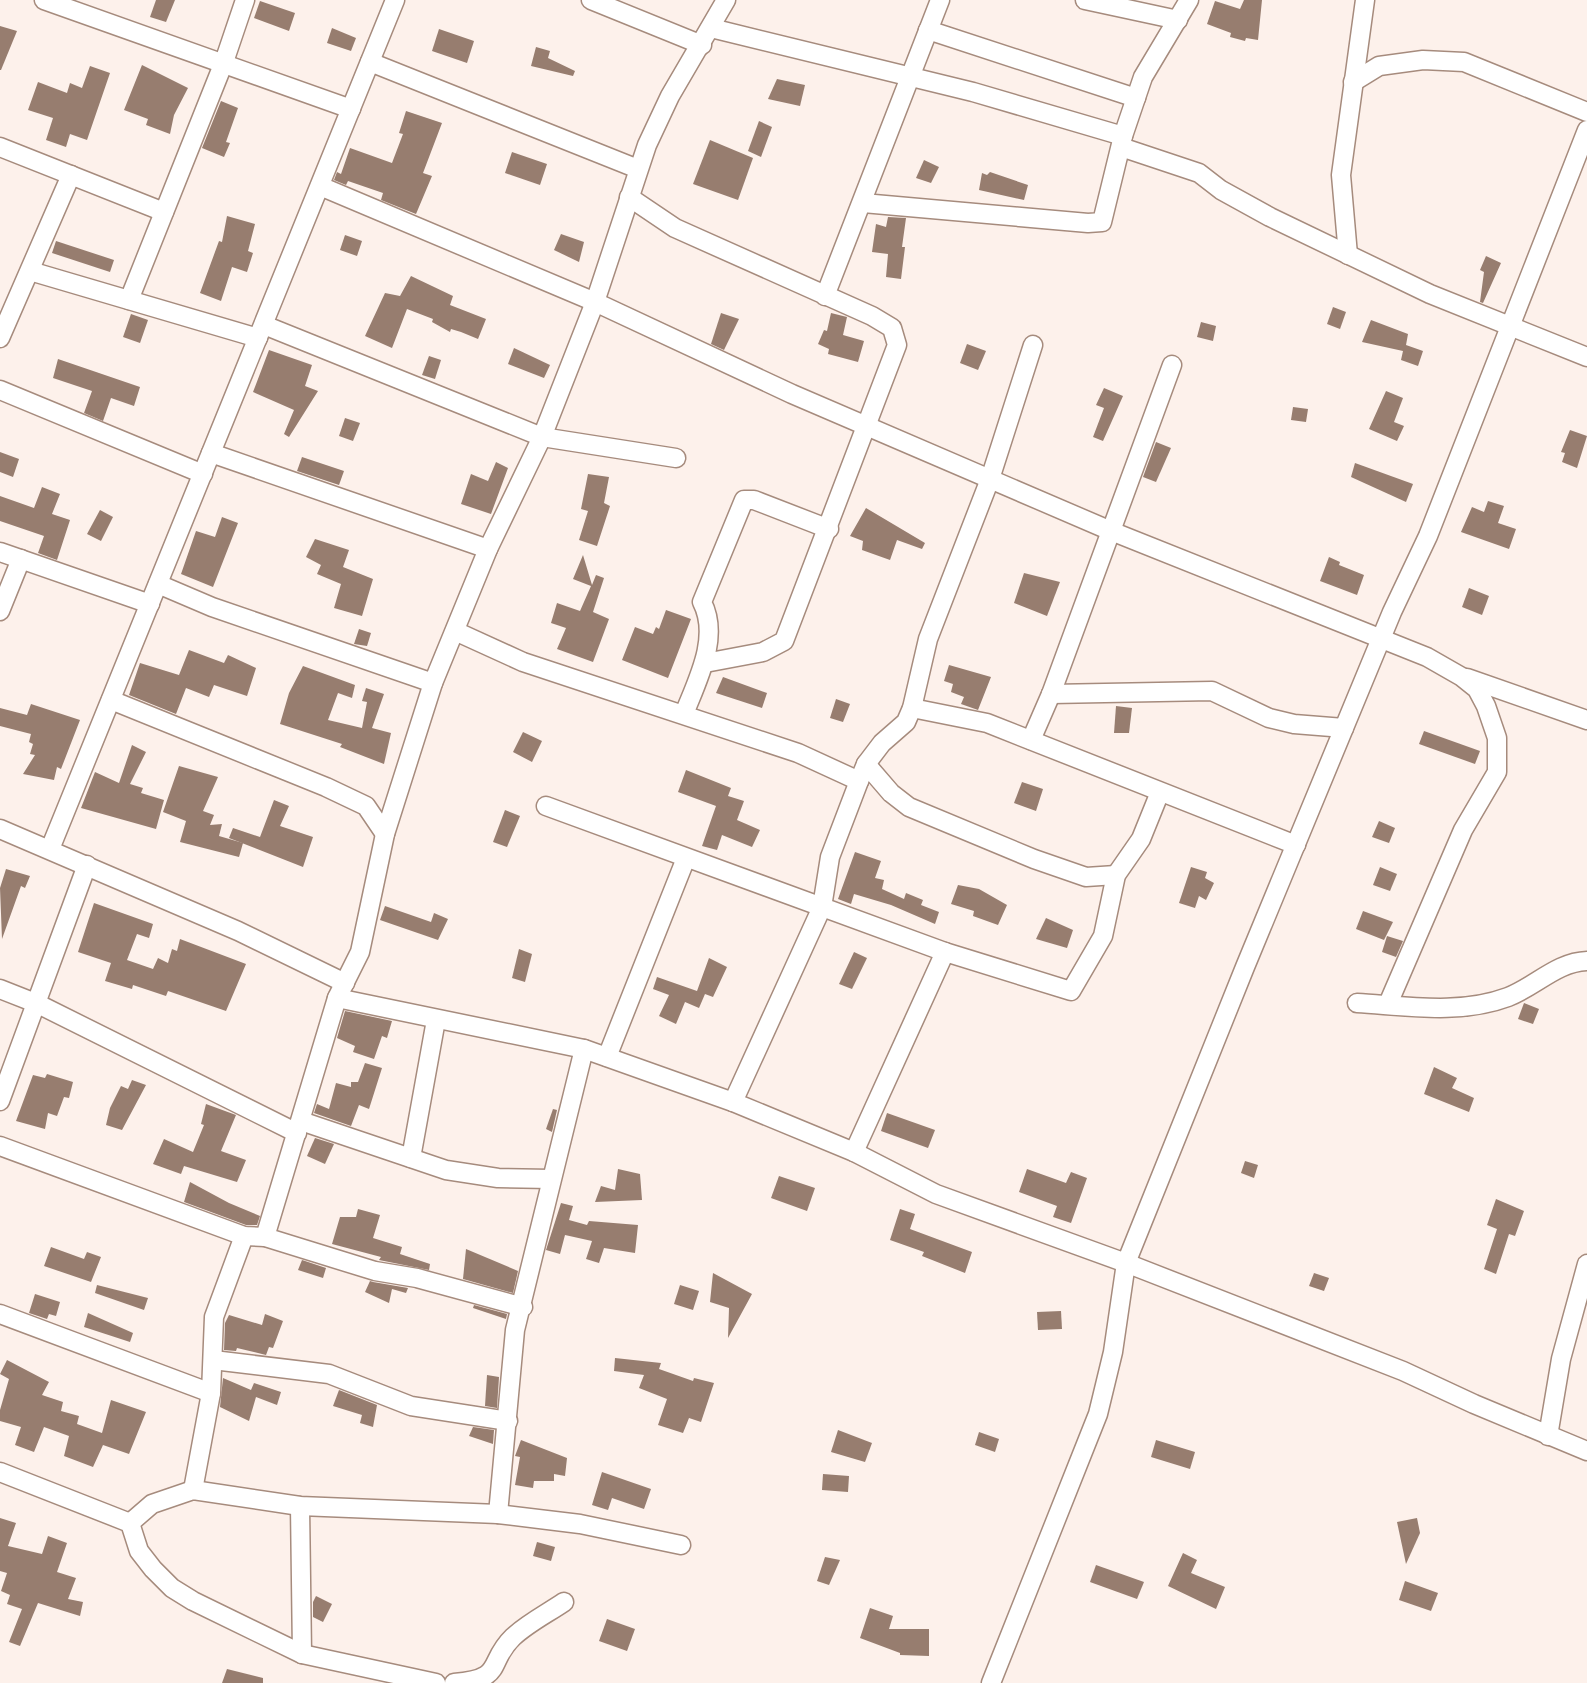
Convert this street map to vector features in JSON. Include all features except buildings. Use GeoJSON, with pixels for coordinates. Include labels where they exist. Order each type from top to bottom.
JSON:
{"type":"FeatureCollection","features":[{"type":"Feature","properties":{"kind":"street"},"geometry":{"type":"LineString","coordinates":[[44,0],[351,109]]}},
{"type":"Feature","properties":{"kind":"street"},"geometry":{"type":"LineString","coordinates":[[129,300],[224,62],[245,0]]}},
{"type":"Feature","properties":{"kind":"street"},"geometry":{"type":"LineString","coordinates":[[50,849],[395,0]]}},
{"type":"Feature","properties":{"kind":"street"},"geometry":{"type":"LineString","coordinates":[[591,0],[702,45]]}},
{"type":"Feature","properties":{"kind":"street"},"geometry":{"type":"LineString","coordinates":[[265,1237],[341,990],[360,952],[385,834],[433,683],[488,549],[542,437],[596,302],[638,169],[660,116],[726,0]]}},
{"type":"Feature","properties":{"kind":"street"},"geometry":{"type":"LineString","coordinates":[[825,296],[940,0]]}},
{"type":"Feature","properties":{"kind":"street"},"geometry":{"type":"LineString","coordinates":[[1085,0],[1178,20]]}},
{"type":"Feature","properties":{"kind":"street"},"geometry":{"type":"LineString","coordinates":[[863,203],[1100,223],[1105,216],[1122,141],[1136,98],[1150,64],[1189,0]]}},
{"type":"Feature","properties":{"kind":"street"},"geometry":{"type":"LineString","coordinates":[[1348,255],[1341,176],[1365,0]]}},
{"type":"Feature","properties":{"kind":"street"},"geometry":{"type":"LineString","coordinates":[[711,28],[910,77],[1122,141],[1199,173],[1221,190],[1430,294],[1587,357]]}},
{"type":"Feature","properties":{"kind":"street"},"geometry":{"type":"LineString","coordinates":[[928,30],[1136,98]]}},
{"type":"Feature","properties":{"kind":"street"},"geometry":{"type":"LineString","coordinates":[[1353,82],[1379,66],[1423,60],[1464,62],[1587,112]]}},
{"type":"Feature","properties":{"kind":"street"},"geometry":{"type":"LineString","coordinates":[[370,62],[638,169]]}},
{"type":"Feature","properties":{"kind":"street"},"geometry":{"type":"LineString","coordinates":[[991,1683],[1098,1414],[1113,1352],[1126,1263],[1344,728],[1428,536],[1587,130]]}},
{"type":"Feature","properties":{"kind":"street"},"geometry":{"type":"LineString","coordinates":[[0,147],[164,212]]}},
{"type":"Feature","properties":{"kind":"street"},"geometry":{"type":"LineString","coordinates":[[0,338],[71,175]]}},
{"type":"Feature","properties":{"kind":"street"},"geometry":{"type":"LineString","coordinates":[[320,186],[596,302],[868,426],[1111,531],[1381,641],[1427,657],[1462,677],[1477,689],[1486,706],[1497,738],[1497,772],[1463,830],[1388,1004]]}},
{"type":"Feature","properties":{"kind":"street"},"geometry":{"type":"LineString","coordinates":[[629,197],[675,228],[872,316],[892,328],[897,345],[829,529],[784,641],[763,652],[705,663]]}},
{"type":"Feature","properties":{"kind":"street"},"geometry":{"type":"LineString","coordinates":[[30,271],[129,300],[261,331],[542,437],[676,458]]}},
{"type":"Feature","properties":{"kind":"street"},"geometry":{"type":"LineString","coordinates":[[733,1102],[822,907],[830,857],[859,781],[867,764],[882,743],[906,722],[912,708],[928,639],[990,479],[1033,345]]}},
{"type":"Feature","properties":{"kind":"street"},"geometry":{"type":"LineString","coordinates":[[1030,740],[1051,694],[1173,365]]}},
{"type":"Feature","properties":{"kind":"street"},"geometry":{"type":"LineString","coordinates":[[0,390],[203,474]]}},
{"type":"Feature","properties":{"kind":"street"},"geometry":{"type":"LineString","coordinates":[[211,453],[488,549]]}},
{"type":"Feature","properties":{"kind":"street"},"geometry":{"type":"LineString","coordinates":[[684,714],[705,663],[710,617],[702,602],[744,500],[754,500],[829,529]]}},
{"type":"Feature","properties":{"kind":"street"},"geometry":{"type":"LineString","coordinates":[[0,552],[150,604]]}},
{"type":"Feature","properties":{"kind":"street"},"geometry":{"type":"LineString","coordinates":[[0,611],[21,559]]}},
{"type":"Feature","properties":{"kind":"street"},"geometry":{"type":"LineString","coordinates":[[158,584],[212,607],[433,683]]}},
{"type":"Feature","properties":{"kind":"street"},"geometry":{"type":"LineString","coordinates":[[455,632],[524,662],[798,753],[859,781]]}},
{"type":"Feature","properties":{"kind":"street"},"geometry":{"type":"LineString","coordinates":[[1462,677],[1587,720]]}},
{"type":"Feature","properties":{"kind":"street"},"geometry":{"type":"LineString","coordinates":[[1051,694],[1212,691],[1269,718],[1294,724],[1344,728]]}},
{"type":"Feature","properties":{"kind":"street"},"geometry":{"type":"LineString","coordinates":[[111,700],[326,786],[366,806],[385,834]]}},
{"type":"Feature","properties":{"kind":"street"},"geometry":{"type":"LineString","coordinates":[[912,708],[987,723],[1296,845]]}},
{"type":"Feature","properties":{"kind":"street"},"geometry":{"type":"LineString","coordinates":[[867,764],[891,793],[909,807],[1034,859],[1086,877],[1116,876]]}},
{"type":"Feature","properties":{"kind":"street"},"geometry":{"type":"LineString","coordinates":[[546,806],[945,952],[1071,991],[1103,936],[1116,876],[1141,839],[1160,792]]}},
{"type":"Feature","properties":{"kind":"street"},"geometry":{"type":"LineString","coordinates":[[0,829],[238,931],[341,990],[436,1020],[584,1049],[733,1102],[854,1152],[936,1194],[1126,1263],[1403,1371],[1548,1436],[1587,1450]]}},
{"type":"Feature","properties":{"kind":"street"},"geometry":{"type":"LineString","coordinates":[[607,1057],[686,858]]}},
{"type":"Feature","properties":{"kind":"street"},"geometry":{"type":"LineString","coordinates":[[0,1101],[38,1004],[87,866]]}},
{"type":"Feature","properties":{"kind":"street"},"geometry":{"type":"LineString","coordinates":[[854,1152],[945,952]]}},
{"type":"Feature","properties":{"kind":"street"},"geometry":{"type":"LineString","coordinates":[[1357,1003],[1448,1008],[1475,1005],[1525,989],[1572,962],[1587,961]]}},
{"type":"Feature","properties":{"kind":"street"},"geometry":{"type":"LineString","coordinates":[[0,989],[38,1004],[299,1127],[446,1170],[498,1178],[551,1179]]}},
{"type":"Feature","properties":{"kind":"street"},"geometry":{"type":"LineString","coordinates":[[411,1158],[436,1020]]}},
{"type":"Feature","properties":{"kind":"street"},"geometry":{"type":"LineString","coordinates":[[498,1514],[515,1330],[523,1307],[551,1179],[584,1049]]}},
{"type":"Feature","properties":{"kind":"street"},"geometry":{"type":"LineString","coordinates":[[0,1146],[244,1236],[265,1237],[375,1271],[417,1278],[523,1307]]}},
{"type":"Feature","properties":{"kind":"street"},"geometry":{"type":"LineString","coordinates":[[194,1490],[211,1393],[214,1317],[244,1236]]}},
{"type":"Feature","properties":{"kind":"street"},"geometry":{"type":"LineString","coordinates":[[1548,1436],[1561,1359],[1587,1264]]}},
{"type":"Feature","properties":{"kind":"street"},"geometry":{"type":"LineString","coordinates":[[0,1314],[211,1393]]}},
{"type":"Feature","properties":{"kind":"street"},"geometry":{"type":"LineString","coordinates":[[213,1360],[329,1374],[411,1406],[508,1421]]}},
{"type":"Feature","properties":{"kind":"street"},"geometry":{"type":"LineString","coordinates":[[0,1472],[130,1523]]}},
{"type":"Feature","properties":{"kind":"street"},"geometry":{"type":"LineString","coordinates":[[130,1523],[152,1504],[194,1490],[300,1506],[498,1514],[580,1524],[681,1545]]}},
{"type":"Feature","properties":{"kind":"street"},"geometry":{"type":"LineString","coordinates":[[300,1506],[302,1654]]}},
{"type":"Feature","properties":{"kind":"street"},"geometry":{"type":"LineString","coordinates":[[130,1523],[139,1551],[172,1588],[302,1654],[436,1683]]}},
{"type":"Feature","properties":{"kind":"street"},"geometry":{"type":"LineString","coordinates":[[454,1683],[475,1681],[488,1674],[515,1636],[564,1602]]}}]}
